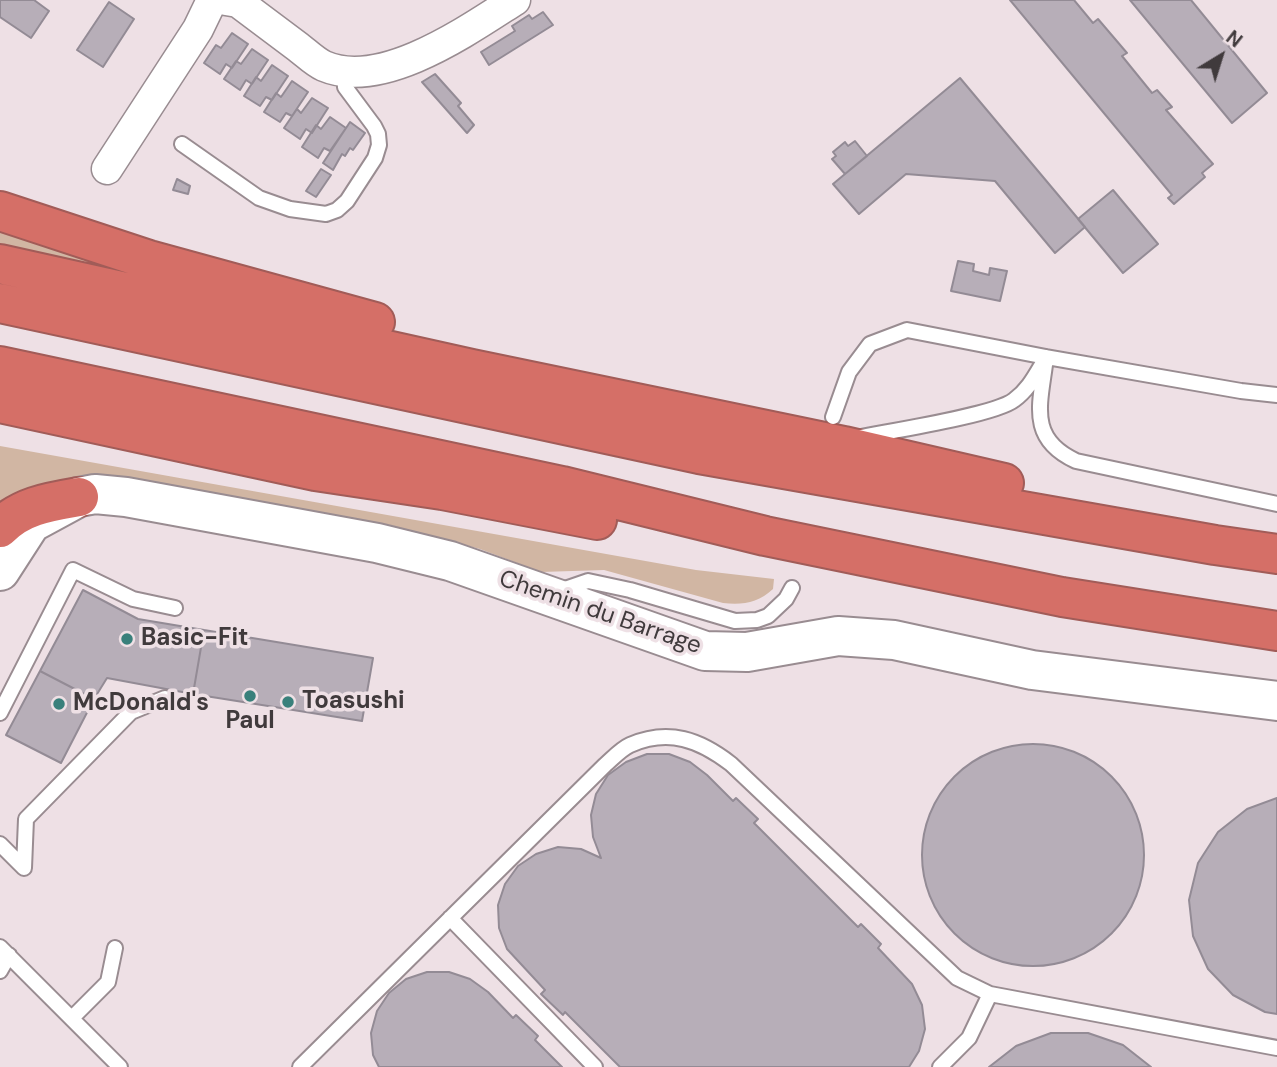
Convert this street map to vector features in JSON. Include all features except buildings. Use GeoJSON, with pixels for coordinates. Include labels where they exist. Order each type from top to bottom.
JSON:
{"type":"FeatureCollection","features":[{"type":"Feature","properties":{"kind":"highway"},"geometry":{"type":"LineString","coordinates":[[0,211],[149,260],[503,358],[655,406]]}},
{"type":"Feature","properties":{"kind":"highway"},"geometry":{"type":"LineString","coordinates":[[0,264],[471,369],[655,406],[839,431],[987,479],[1202,522],[1215,545]]}},
{"type":"Feature","properties":{"kind":"highway"},"geometry":{"type":"LineString","coordinates":[[0,303],[699,454],[1277,554]]}},
{"type":"Feature","properties":{"kind":"highway"},"geometry":{"type":"LineString","coordinates":[[0,366],[562,486],[765,536],[1062,597],[1277,631]]}},
{"type":"Feature","properties":{"kind":"highway"},"geometry":{"type":"LineString","coordinates":[[0,402],[315,471]]}},
{"type":"Feature","properties":{"kind":"highway"},"geometry":{"type":"LineString","coordinates":[[0,426],[442,490],[736,548],[765,536]]}},
{"type":"Feature","properties":{"kind":"highway"},"geometry":{"type":"LineString","coordinates":[[0,528],[8,520],[41,503],[79,497]]}},
{"type":"Feature","properties":{"kind":"main road","name":"Chemin du Barrage"},"geometry":{"type":"LineString","coordinates":[[0,571],[31,523],[79,497],[95,494],[126,497],[377,543],[450,561],[705,650],[747,652],[838,636],[894,640],[1032,670],[1277,701]]}},
{"type":"Feature","properties":{"kind":"street"},"geometry":{"type":"LineString","coordinates":[[107,169],[198,29],[212,0]]}},
{"type":"Feature","properties":{"kind":"street"},"geometry":{"type":"LineString","coordinates":[[226,0],[238,2],[323,66],[344,72],[375,70],[415,59],[456,38],[515,0]]}},
{"type":"Feature","properties":{"kind":"lane"},"geometry":{"type":"LineString","coordinates":[[182,144],[259,198],[290,209],[326,214],[337,210],[347,201],[375,158],[379,145],[374,126],[345,87],[344,72]]}},
{"type":"Feature","properties":{"kind":"lane"},"geometry":{"type":"LineString","coordinates":[[1046,357],[1030,385],[1012,402],[983,412],[854,439],[839,431],[849,372],[870,344],[907,330],[1046,357],[1277,395]]}},
{"type":"Feature","properties":{"kind":"lane"},"geometry":{"type":"LineString","coordinates":[[1046,357],[1040,418],[1045,437],[1058,453],[1086,463],[1277,504]]}},
{"type":"Feature","properties":{"kind":"lane"},"geometry":{"type":"LineString","coordinates":[[0,713],[73,570],[133,599],[175,608]]}},
{"type":"Feature","properties":{"kind":"lane"},"geometry":{"type":"LineString","coordinates":[[548,595],[588,581],[630,590],[735,621],[757,620],[768,616],[786,599],[792,588]]}},
{"type":"Feature","properties":{"kind":"lane"},"geometry":{"type":"LineString","coordinates":[[0,844],[24,868],[26,818],[131,712],[165,698]]}},
{"type":"Feature","properties":{"kind":"lane"},"geometry":{"type":"LineString","coordinates":[[300,1067],[605,765],[628,746],[653,738],[684,738],[710,748],[731,764],[957,978],[990,995],[1277,1048]]}},
{"type":"Feature","properties":{"kind":"lane"},"geometry":{"type":"LineString","coordinates":[[450,918],[595,1067]]}},
{"type":"Feature","properties":{"kind":"lane"},"geometry":{"type":"LineString","coordinates":[[72,1018],[108,982],[115,948]]}},
{"type":"Feature","properties":{"kind":"lane"},"geometry":{"type":"LineString","coordinates":[[4,951],[120,1067]]}},
{"type":"Feature","properties":{"kind":"lane"},"geometry":{"type":"LineString","coordinates":[[0,971],[4,951]]}},
{"type":"Feature","properties":{"kind":"lane"},"geometry":{"type":"LineString","coordinates":[[940,1067],[969,1038],[990,995]]}},
{"type":"Feature","properties":{"kind":"shaded area"},"geometry":{"type":"Polygon","coordinates":[[[0,227],[111,263],[109,271],[0,247],[0,227]]]}},
{"type":"Feature","properties":{"kind":"shaded area"},"geometry":{"type":"Polygon","coordinates":[[[0,446],[696,570],[774,579],[773,589],[756,600],[730,604],[604,570],[541,572],[480,549],[390,525],[118,477],[83,477],[56,481],[0,506],[0,446]]]}},
{"type":"Feature","properties":{"kind":"place","name":"Basic-Fit"},"geometry":{"type":"Point","coordinates":[127,639]}},
{"type":"Feature","properties":{"kind":"place","name":"Paul"},"geometry":{"type":"Point","coordinates":[250,696]}},
{"type":"Feature","properties":{"kind":"place","name":"Toasushi"},"geometry":{"type":"Point","coordinates":[288,702]}},
{"type":"Feature","properties":{"kind":"place","name":"McDonald's"},"geometry":{"type":"Point","coordinates":[59,704]}}]}
